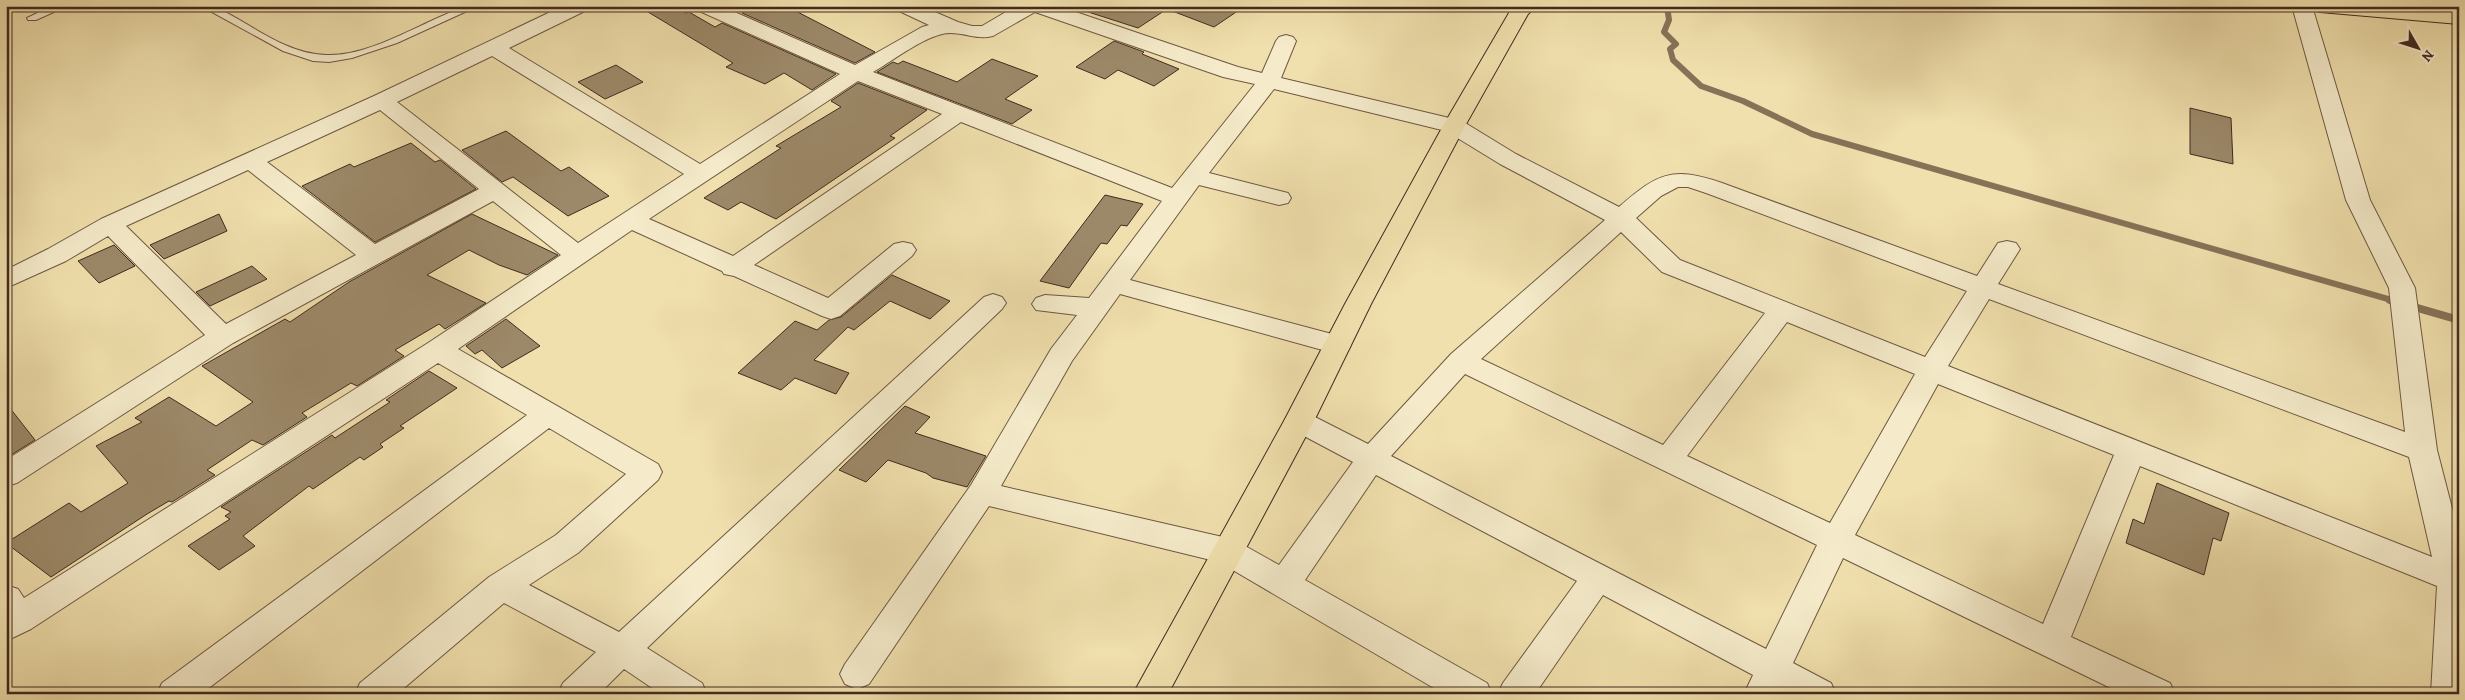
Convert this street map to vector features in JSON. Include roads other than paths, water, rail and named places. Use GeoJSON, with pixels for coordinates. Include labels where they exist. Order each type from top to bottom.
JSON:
{"type":"FeatureCollection","features":[{"type":"Feature","properties":{"kind":"main road"},"geometry":{"type":"LineString","coordinates":[[2320,6],[2459,18]]}},
{"type":"Feature","properties":{"kind":"main road"},"geometry":{"type":"LineString","coordinates":[[1150,694],[1299,421],[1454,126],[1521,8]]}},
{"type":"Feature","properties":{"kind":"street"},"geometry":{"type":"LineString","coordinates":[[6,280],[57,255],[110,224],[382,101],[580,6]]}},
{"type":"Feature","properties":{"kind":"street"},"geometry":{"type":"LineString","coordinates":[[704,6],[856,73],[1176,198]]}},
{"type":"Feature","properties":{"kind":"street"},"geometry":{"type":"LineString","coordinates":[[904,6],[951,27],[972,32],[986,32],[1031,6]]}},
{"type":"Feature","properties":{"kind":"street"},"geometry":{"type":"LineString","coordinates":[[1038,6],[1231,72],[1454,126],[1508,159],[1621,218],[1671,266],[2454,579]]}},
{"type":"Feature","properties":{"kind":"street"},"geometry":{"type":"LineString","coordinates":[[2302,6],[2358,200],[2402,288],[2422,450],[2454,579],[2448,694]]}},
{"type":"Feature","properties":{"kind":"street"},"geometry":{"type":"LineString","coordinates":[[10,615],[438,350],[631,220],[856,73],[929,31],[951,27]]}},
{"type":"Feature","properties":{"kind":"street"},"geometry":{"type":"LineString","coordinates":[[857,674],[982,493],[1061,356],[1176,198],[1269,81],[1286,41]]}},
{"type":"Feature","properties":{"kind":"street"},"geometry":{"type":"LineString","coordinates":[[494,48],[701,174]]}},
{"type":"Feature","properties":{"kind":"street"},"geometry":{"type":"LineString","coordinates":[[382,101],[578,256]]}},
{"type":"Feature","properties":{"kind":"street"},"geometry":{"type":"LineString","coordinates":[[733,268],[959,114]]}},
{"type":"Feature","properties":{"kind":"street"},"geometry":{"type":"LineString","coordinates":[[250,160],[374,256]]}},
{"type":"Feature","properties":{"kind":"street"},"geometry":{"type":"LineString","coordinates":[[1194,176],[1279,198]]}},
{"type":"Feature","properties":{"kind":"street"},"geometry":{"type":"LineString","coordinates":[[1284,584],[1371,459],[1461,361],[1652,191],[1670,181],[1690,180],[2422,450]]}},
{"type":"Feature","properties":{"kind":"street"},"geometry":{"type":"LineString","coordinates":[[6,475],[223,337],[496,190]]}},
{"type":"Feature","properties":{"kind":"street"},"geometry":{"type":"LineString","coordinates":[[631,220],[733,268],[830,310],[904,250]]}},
{"type":"Feature","properties":{"kind":"street"},"geometry":{"type":"LineString","coordinates":[[110,224],[223,337]]}},
{"type":"Feature","properties":{"kind":"street"},"geometry":{"type":"LineString","coordinates":[[1767,682],[1836,540],[1931,370],[2007,249]]}},
{"type":"Feature","properties":{"kind":"street"},"geometry":{"type":"LineString","coordinates":[[1115,284],[1337,346]]}},
{"type":"Feature","properties":{"kind":"street"},"geometry":{"type":"LineString","coordinates":[[575,694],[993,303]]}},
{"type":"Feature","properties":{"kind":"street"},"geometry":{"type":"LineString","coordinates":[[1045,304],[1096,307]]}},
{"type":"Feature","properties":{"kind":"street"},"geometry":{"type":"LineString","coordinates":[[1668,460],[1781,311]]}},
{"type":"Feature","properties":{"kind":"street"},"geometry":{"type":"LineString","coordinates":[[372,694],[501,586],[567,544],[647,472],[438,350]]}},
{"type":"Feature","properties":{"kind":"street"},"geometry":{"type":"LineString","coordinates":[[1461,361],[2158,694]]}},
{"type":"Feature","properties":{"kind":"street"},"geometry":{"type":"LineString","coordinates":[[174,694],[548,414]]}},
{"type":"Feature","properties":{"kind":"street"},"geometry":{"type":"LineString","coordinates":[[1299,421],[1598,578],[1767,682],[1819,694]]}},
{"type":"Feature","properties":{"kind":"street"},"geometry":{"type":"LineString","coordinates":[[2052,643],[2131,451]]}},
{"type":"Feature","properties":{"kind":"street"},"geometry":{"type":"LineString","coordinates":[[982,493],[1227,552],[1475,694]]}},
{"type":"Feature","properties":{"kind":"street"},"geometry":{"type":"LineString","coordinates":[[1515,694],[1598,578]]}},
{"type":"Feature","properties":{"kind":"street"},"geometry":{"type":"LineString","coordinates":[[501,586],[621,649],[690,694]]}},
{"type":"Feature","properties":{"kind":"lane"},"geometry":{"type":"LineString","coordinates":[[32,18],[62,6]]}},
{"type":"Feature","properties":{"kind":"lane"},"geometry":{"type":"LineString","coordinates":[[206,6],[292,51],[314,58],[329,59],[368,50],[472,6]]}},
{"type":"Feature","properties":{"kind":"waterway"},"geometry":{"type":"LineString","coordinates":[[1667,6],[1669,20],[1664,32],[1676,44],[1670,49],[1673,60],[1701,86],[1743,101],[1812,134],[2395,301]]}},
{"type":"Feature","properties":{"kind":"waterway"},"geometry":{"type":"LineString","coordinates":[[2390,300],[2459,320]]}}]}
